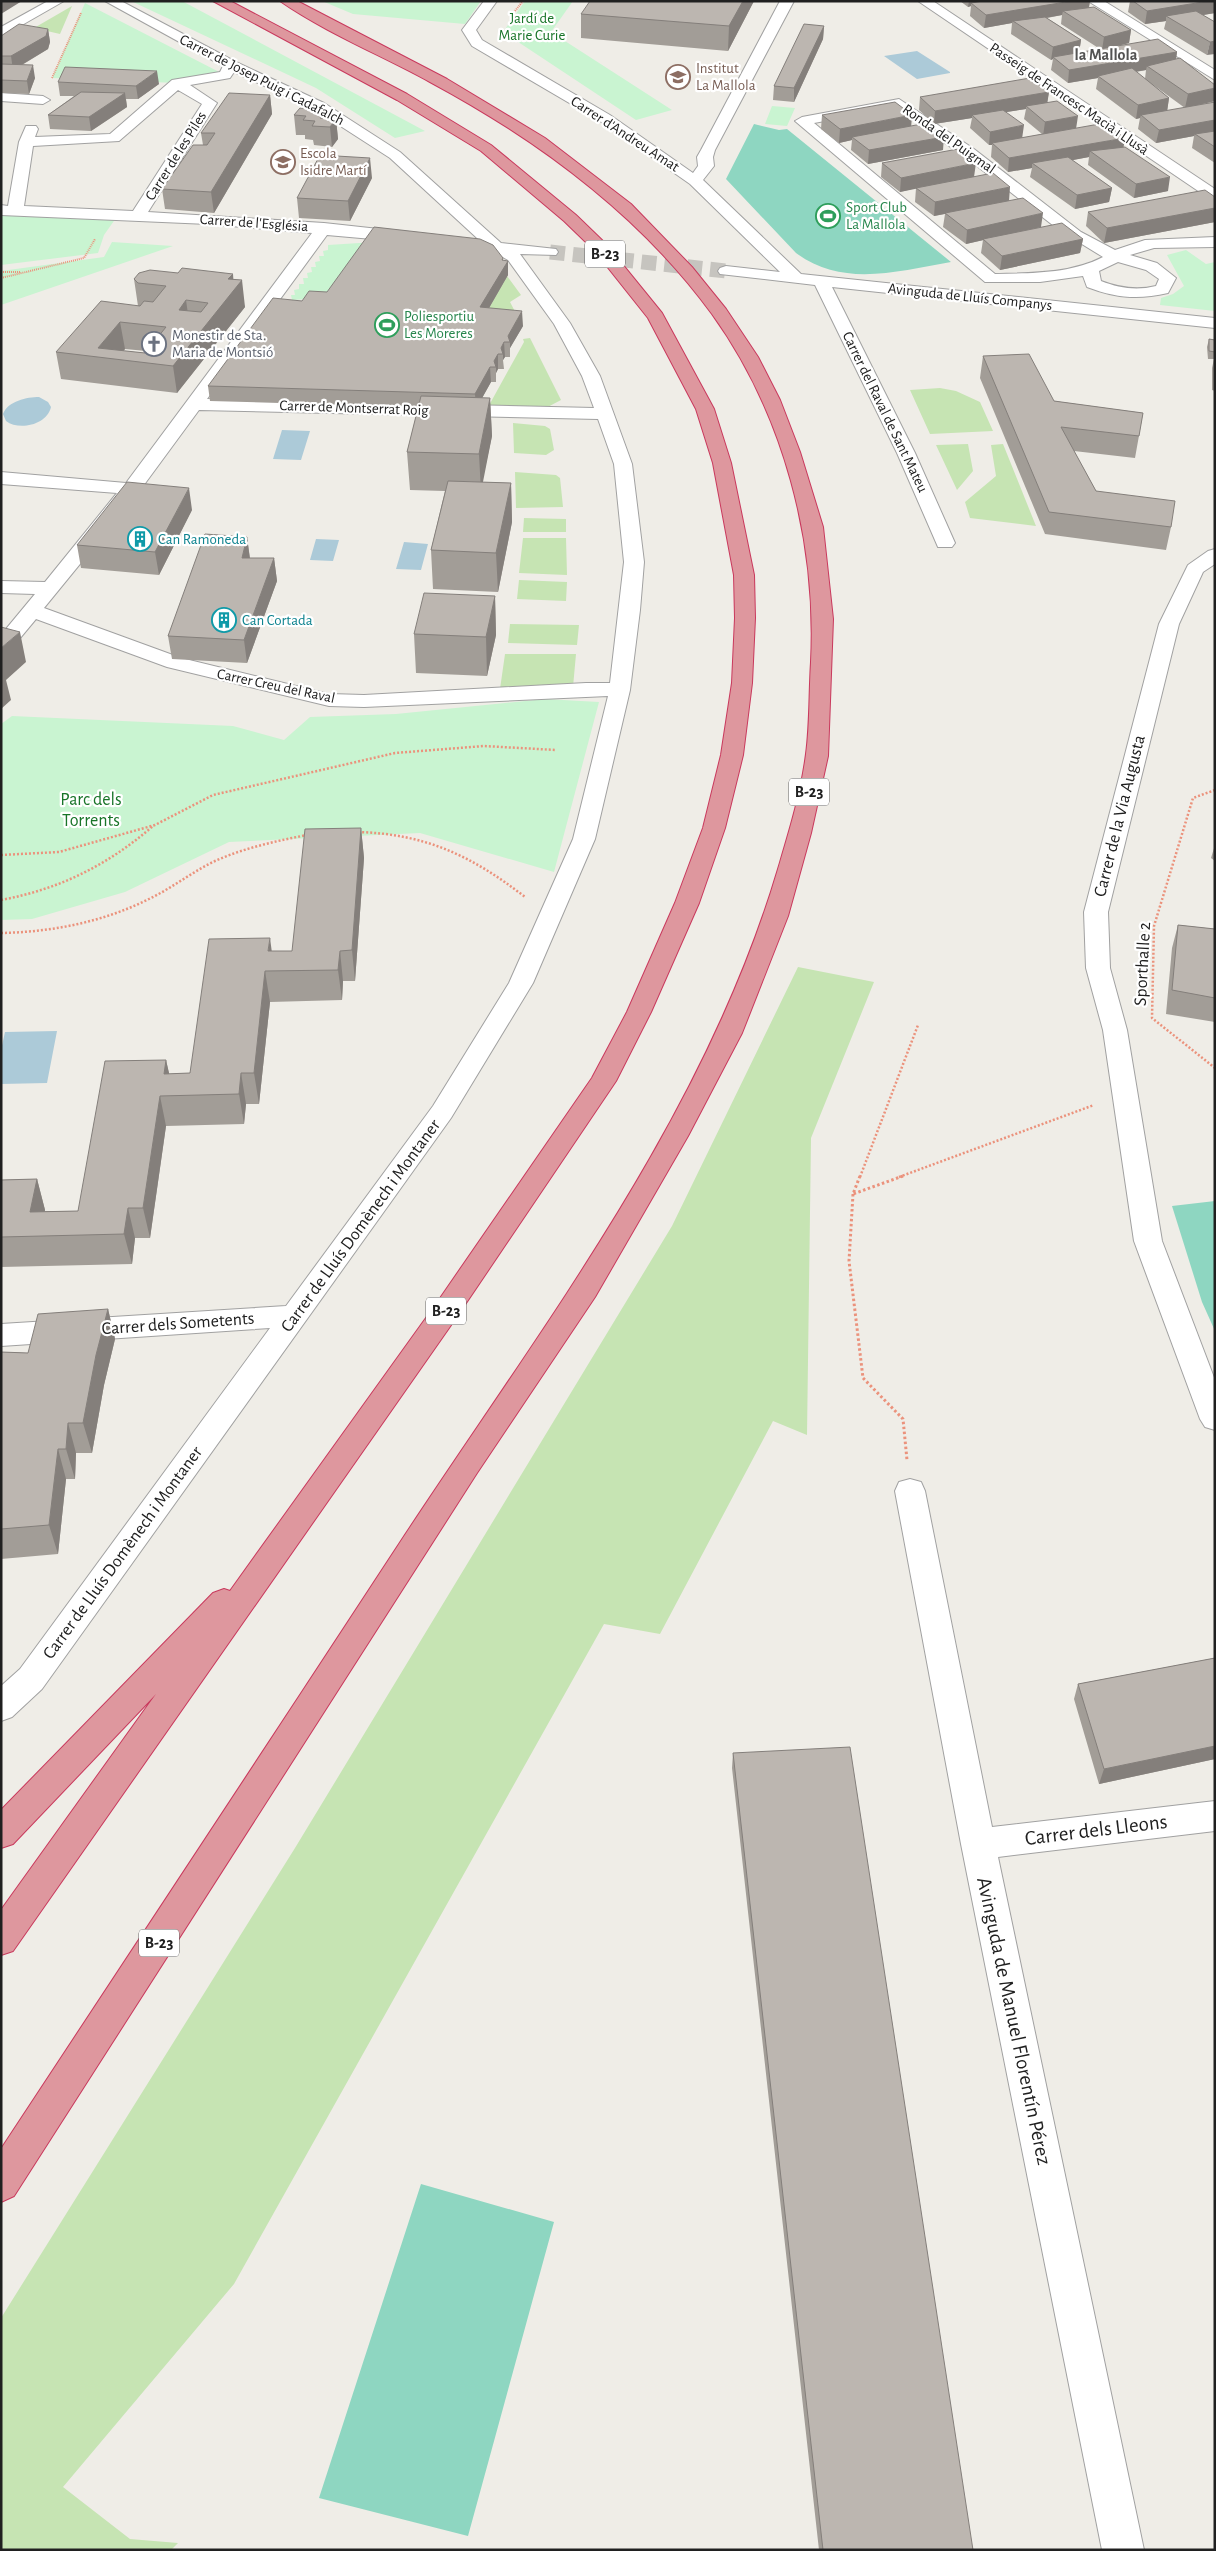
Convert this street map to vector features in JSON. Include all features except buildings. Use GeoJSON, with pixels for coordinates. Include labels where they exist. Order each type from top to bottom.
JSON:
{"type":"FeatureCollection","features":[{"type":"Feature","properties":{"kind":"highway","name":"B-23"},"geometry":{"type":"LineString","coordinates":[[1,1939],[446,1310],[603,1081],[639,1012],[687,903],[714,828],[732,755],[742,683],[744,584],[738,537],[722,463],[705,409],[656,317],[600,248],[570,218],[486,148],[402,97],[219,1]]}},
{"type":"Feature","properties":{"kind":"highway","name":"B-23"},"geometry":{"type":"LineString","coordinates":[[1,2184],[467,1465],[585,1290],[675,1136],[730,1033],[776,916],[800,833],[817,756],[823,618],[813,527],[791,452],[771,400],[749,357],[720,313],[686,270],[625,207],[540,141],[442,82],[286,1]]}},
{"type":"Feature","properties":{"kind":"highway"},"geometry":{"type":"LineString","coordinates":[[1,1833],[286,1538]]}},
{"type":"Feature","properties":{"kind":"street"},"geometry":{"type":"LineString","coordinates":[[1,33],[58,1]]}},
{"type":"Feature","properties":{"kind":"street","name":"Carrer de Josep Puig i Cadafalch"},"geometry":{"type":"LineString","coordinates":[[112,1],[231,65],[319,106],[395,155],[496,247],[514,257],[562,323],[591,376],[606,413]]}},
{"type":"Feature","properties":{"kind":"street","name":"Carrer d'Andreu Amat"},"geometry":{"type":"LineString","coordinates":[[491,1],[469,30],[477,43],[605,118],[663,158],[694,158],[695,181],[797,278]]}},
{"type":"Feature","properties":{"kind":"street"},"geometry":{"type":"LineString","coordinates":[[695,181],[706,166],[694,158],[787,1]]}},
{"type":"Feature","properties":{"kind":"street","name":"Passeig de Francesc Macià i Llusà"},"geometry":{"type":"LineString","coordinates":[[924,1],[1215,196]]}},
{"type":"Feature","properties":{"kind":"street"},"geometry":{"type":"LineString","coordinates":[[1094,1],[1215,76]]}},
{"type":"Feature","properties":{"kind":"street"},"geometry":{"type":"LineString","coordinates":[[8,210],[29,135],[114,138],[177,83],[225,74],[231,65]]}},
{"type":"Feature","properties":{"kind":"street","name":"Carrer de les Piles"},"geometry":{"type":"LineString","coordinates":[[138,216],[210,103],[177,83]]}},
{"type":"Feature","properties":{"kind":"street"},"geometry":{"type":"LineString","coordinates":[[1,97],[43,100]]}},
{"type":"Feature","properties":{"kind":"street","name":"Ronda del Puigmal"},"geometry":{"type":"LineString","coordinates":[[899,103],[973,154],[1099,250],[1119,256],[1090,268],[1046,277],[991,279],[802,121],[899,103]]}},
{"type":"Feature","properties":{"kind":"street","name":"Carrer de l'Església"},"geometry":{"type":"LineString","coordinates":[[8,210],[324,228]]}},
{"type":"Feature","properties":{"kind":"street"},"geometry":{"type":"LineString","coordinates":[[324,228],[424,239]]}},
{"type":"Feature","properties":{"kind":"street","name":"Carrer de l'Església"},"geometry":{"type":"LineString","coordinates":[[4,645],[131,489],[324,228]]}},
{"type":"Feature","properties":{"kind":"street"},"geometry":{"type":"LineString","coordinates":[[1119,256],[1139,246],[1215,242]]}},
{"type":"Feature","properties":{"kind":"street"},"geometry":{"type":"LineString","coordinates":[[471,244],[550,252]]}},
{"type":"Feature","properties":{"kind":"street"},"geometry":{"type":"LineString","coordinates":[[1090,268],[1093,284],[1114,293],[1141,295],[1162,289],[1168,278],[1156,267],[1119,256]]}},
{"type":"Feature","properties":{"kind":"street","name":"Avinguda de Lluís Companys"},"geometry":{"type":"LineString","coordinates":[[726,271],[1215,323]]}},
{"type":"Feature","properties":{"kind":"street","name":"Carrer del Raval de Sant Mateu"},"geometry":{"type":"LineString","coordinates":[[821,281],[906,453],[945,543]]}},
{"type":"Feature","properties":{"kind":"street","name":"Carrer de Montserrat Roig"},"geometry":{"type":"LineString","coordinates":[[192,404],[567,414],[606,413]]}},
{"type":"Feature","properties":{"kind":"street","name":"Carrer de Lluís Domènech i Montaner"},"geometry":{"type":"LineString","coordinates":[[1,1707],[31,1679],[296,1316],[442,1112],[521,983],[584,839],[620,690],[634,562],[623,464],[606,413]]}},
{"type":"Feature","properties":{"kind":"street"},"geometry":{"type":"LineString","coordinates":[[1,478],[131,489]]}},
{"type":"Feature","properties":{"kind":"street","name":"Carrer de la Via Augusta"},"geometry":{"type":"LineString","coordinates":[[1215,555],[1195,569],[1169,624],[1096,912],[1098,968],[1115,1030],[1148,1241],[1215,1419]]}},
{"type":"Feature","properties":{"kind":"street"},"geometry":{"type":"LineString","coordinates":[[1,587],[50,588]]}},
{"type":"Feature","properties":{"kind":"street","name":"Carrer Creu del Raval"},"geometry":{"type":"LineString","coordinates":[[32,610],[174,663],[330,700],[364,701],[586,689],[620,690]]}},
{"type":"Feature","properties":{"kind":"street","name":"Carrer dels Sometents"},"geometry":{"type":"LineString","coordinates":[[1,1335],[296,1316]]}},
{"type":"Feature","properties":{"kind":"street","name":"Avinguda de Manuel Florentín Pérez"},"geometry":{"type":"LineString","coordinates":[[910,1491],[978,1844],[1123,2550]]}},
{"type":"Feature","properties":{"kind":"street","name":"Carrer dels Lleons"},"geometry":{"type":"LineString","coordinates":[[978,1844],[1215,1816]]}},
{"type":"Feature","properties":{"kind":"path"},"geometry":{"type":"LineString","coordinates":[[43,100],[81,12]]}},
{"type":"Feature","properties":{"kind":"path"},"geometry":{"type":"LineString","coordinates":[[1,278],[84,258],[94,242]]}},
{"type":"Feature","properties":{"kind":"path"},"geometry":{"type":"LineString","coordinates":[[1,272],[26,272]]}},
{"type":"Feature","properties":{"kind":"path"},"geometry":{"type":"LineString","coordinates":[[1,855],[59,852],[154,825],[213,795],[395,753],[484,746],[556,750]]}},
{"type":"Feature","properties":{"kind":"path","name":"Sporthalle 2"},"geometry":{"type":"LineString","coordinates":[[1215,790],[1194,798],[1154,926],[1152,1018],[1215,1068]]}},
{"type":"Feature","properties":{"kind":"path"},"geometry":{"type":"LineString","coordinates":[[1,900],[61,886],[111,861],[154,825]]}},
{"type":"Feature","properties":{"kind":"path"},"geometry":{"type":"LineString","coordinates":[[354,832],[397,835],[443,846],[492,870],[530,900]]}},
{"type":"Feature","properties":{"kind":"path"},"geometry":{"type":"LineString","coordinates":[[1,933],[62,926],[121,910],[148,899],[222,858],[259,846],[310,835]]}},
{"type":"Feature","properties":{"kind":"path"},"geometry":{"type":"LineString","coordinates":[[910,1491],[903,1419],[863,1378],[849,1261],[853,1194],[918,1025]]}},
{"type":"Feature","properties":{"kind":"path"},"geometry":{"type":"LineString","coordinates":[[853,1194],[1125,1093]]}},
{"type":"Feature","properties":{"kind":"green space"},"geometry":{"type":"Polygon","coordinates":[[[131,1],[182,1],[425,131],[395,138],[316,88],[131,1]]]}},
{"type":"Feature","properties":{"kind":"green space"},"geometry":{"type":"Polygon","coordinates":[[[322,1],[481,1],[465,24],[353,14],[322,1]]]}},
{"type":"Feature","properties":{"kind":"green space","name":"Jardí de Marie Curie"},"geometry":{"type":"Polygon","coordinates":[[[525,1],[573,1],[551,32],[672,110],[636,120],[503,32],[525,1]]]}},
{"type":"Feature","properties":{"kind":"green space"},"geometry":{"type":"Polygon","coordinates":[[[85,3],[225,75],[177,83],[52,78],[85,3]]]}},
{"type":"Feature","properties":{"kind":"green space"},"geometry":{"type":"Polygon","coordinates":[[[72,6],[60,34],[34,28],[72,6]]]}},
{"type":"Feature","properties":{"kind":"green space"},"geometry":{"type":"Polygon","coordinates":[[[772,106],[795,108],[787,126],[765,124],[772,106]]]}},
{"type":"Feature","properties":{"kind":"green space","name":"Sport Club La Mallola"},"geometry":{"type":"Polygon","coordinates":[[[754,124],[779,130],[787,129],[951,262],[891,272],[852,274],[814,264],[796,253],[726,179],[754,124]]]}},
{"type":"Feature","properties":{"kind":"green space"},"geometry":{"type":"Polygon","coordinates":[[[1,215],[116,218],[104,235],[98,253],[1,265],[1,215]]]}},
{"type":"Feature","properties":{"kind":"green space"},"geometry":{"type":"Polygon","coordinates":[[[112,242],[173,246],[1,305],[1,271],[104,257],[112,242]]]}},
{"type":"Feature","properties":{"kind":"green space"},"geometry":{"type":"Polygon","coordinates":[[[375,242],[336,297],[292,300],[291,295],[295,295],[294,290],[299,289],[299,284],[304,284],[303,278],[308,278],[307,273],[312,272],[311,267],[316,267],[315,262],[320,261],[319,256],[324,256],[323,251],[328,250],[328,245],[375,242]]]}},
{"type":"Feature","properties":{"kind":"green space"},"geometry":{"type":"Polygon","coordinates":[[[1186,250],[1206,264],[1215,262],[1215,311],[1160,305],[1161,298],[1173,294],[1184,286],[1167,255],[1186,250]]]}},
{"type":"Feature","properties":{"kind":"green space"},"geometry":{"type":"Polygon","coordinates":[[[507,276],[521,295],[510,302],[521,323],[481,322],[507,276]]]}},
{"type":"Feature","properties":{"kind":"green space"},"geometry":{"type":"Polygon","coordinates":[[[530,338],[561,400],[540,411],[487,409],[524,342],[523,339],[530,338]]]}},
{"type":"Feature","properties":{"kind":"green space"},"geometry":{"type":"Polygon","coordinates":[[[940,388],[956,391],[980,402],[993,431],[930,434],[910,390],[940,388]]]}},
{"type":"Feature","properties":{"kind":"green space"},"geometry":{"type":"Polygon","coordinates":[[[513,423],[545,426],[550,429],[554,450],[546,455],[514,453],[513,423]]]}},
{"type":"Feature","properties":{"kind":"green space"},"geometry":{"type":"Polygon","coordinates":[[[968,444],[973,471],[957,490],[936,445],[968,444]]]}},
{"type":"Feature","properties":{"kind":"green space"},"geometry":{"type":"Polygon","coordinates":[[[1003,444],[1036,526],[970,518],[965,502],[996,476],[991,445],[1003,444]]]}},
{"type":"Feature","properties":{"kind":"green space"},"geometry":{"type":"Polygon","coordinates":[[[515,472],[556,475],[560,478],[563,507],[516,508],[515,472]]]}},
{"type":"Feature","properties":{"kind":"green space"},"geometry":{"type":"Polygon","coordinates":[[[524,518],[566,519],[566,532],[523,532],[524,518]]]}},
{"type":"Feature","properties":{"kind":"green space"},"geometry":{"type":"Polygon","coordinates":[[[523,538],[566,538],[567,575],[519,573],[523,538]]]}},
{"type":"Feature","properties":{"kind":"green space"},"geometry":{"type":"Polygon","coordinates":[[[519,580],[567,582],[566,601],[517,599],[519,580]]]}},
{"type":"Feature","properties":{"kind":"green space"},"geometry":{"type":"Polygon","coordinates":[[[510,624],[579,625],[577,645],[508,643],[510,624]]]}},
{"type":"Feature","properties":{"kind":"green space"},"geometry":{"type":"Polygon","coordinates":[[[505,654],[576,654],[573,687],[500,689],[505,654]]]}},
{"type":"Feature","properties":{"kind":"green space","name":"Parc dels Torrents"},"geometry":{"type":"Polygon","coordinates":[[[545,699],[599,702],[554,872],[420,833],[229,842],[125,892],[32,919],[1,920],[1,724],[12,716],[233,726],[284,740],[310,717],[396,714],[545,699]]]}},
{"type":"Feature","properties":{"kind":"green space"},"geometry":{"type":"Polygon","coordinates":[[[798,967],[874,982],[811,1138],[807,1435],[773,1421],[660,1634],[604,1624],[234,2284],[63,2487],[130,2539],[178,2543],[171,2550],[1,2550],[1,2318],[295,1848],[672,1226],[798,967]]]}},
{"type":"Feature","properties":{"kind":"green space"},"geometry":{"type":"Polygon","coordinates":[[[1215,1201],[1215,1331],[1202,1302],[1172,1206],[1215,1201]]]}},
{"type":"Feature","properties":{"kind":"green space"},"geometry":{"type":"Polygon","coordinates":[[[421,2184],[554,2222],[468,2536],[319,2498],[421,2184]]]}},
{"type":"Feature","properties":{"kind":"water"},"geometry":{"type":"Polygon","coordinates":[[[917,51],[950,73],[917,79],[884,56],[917,51]]]}},
{"type":"Feature","properties":{"kind":"water"},"geometry":{"type":"Polygon","coordinates":[[[39,397],[48,402],[51,407],[44,418],[25,426],[18,426],[6,421],[3,414],[13,403],[39,397]]]}},
{"type":"Feature","properties":{"kind":"water"},"geometry":{"type":"Polygon","coordinates":[[[282,430],[310,431],[301,460],[273,459],[282,430]]]}},
{"type":"Feature","properties":{"kind":"water"},"geometry":{"type":"Polygon","coordinates":[[[316,539],[339,540],[333,561],[310,560],[316,539]]]}},
{"type":"Feature","properties":{"kind":"water"},"geometry":{"type":"Polygon","coordinates":[[[404,542],[428,544],[421,570],[396,569],[404,542]]]}},
{"type":"Feature","properties":{"kind":"water"},"geometry":{"type":"Polygon","coordinates":[[[57,1031],[47,1083],[1,1084],[1,1050],[5,1032],[57,1031]]]}},
{"type":"Feature","properties":{"kind":"tunnel"},"geometry":{"type":"LineString","coordinates":[[550,252],[726,271]]}},
{"type":"Feature","properties":{"kind":"place","name":"Institut La Mallola"},"geometry":{"type":"Point","coordinates":[678,77]}},
{"type":"Feature","properties":{"kind":"place","name":"Escola Isidre Martí"},"geometry":{"type":"Point","coordinates":[283,162]}},
{"type":"Feature","properties":{"kind":"place","name":"Sport Club La Mallola"},"geometry":{"type":"Point","coordinates":[828,216]}},
{"type":"Feature","properties":{"kind":"place","name":"Poliesportiu Les Moreres"},"geometry":{"type":"Point","coordinates":[387,325]}},
{"type":"Feature","properties":{"kind":"place","name":"Monestir de Sta. Maria de Montsió"},"geometry":{"type":"Point","coordinates":[154,344]}},
{"type":"Feature","properties":{"kind":"place","name":"Can Ramoneda"},"geometry":{"type":"Point","coordinates":[140,539]}},
{"type":"Feature","properties":{"kind":"place","name":"Can Cortada"},"geometry":{"type":"Point","coordinates":[224,620]}},
{"type":"Feature","properties":{"kind":"district","name":"la Mallola"},"geometry":{"type":"Point","coordinates":[1106,55]}}]}
